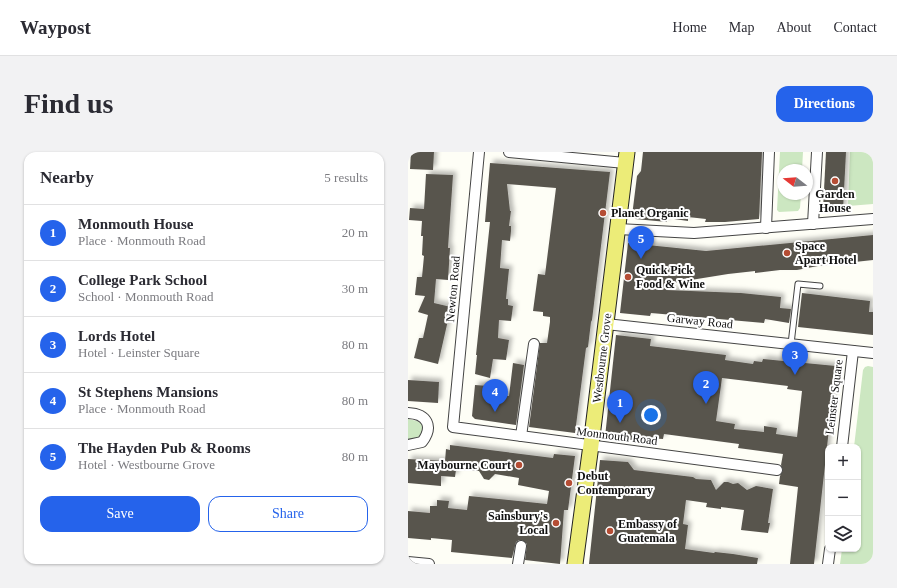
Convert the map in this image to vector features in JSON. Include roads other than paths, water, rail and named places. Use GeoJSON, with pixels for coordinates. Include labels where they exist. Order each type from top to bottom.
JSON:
{"type":"FeatureCollection","features":[{"type":"Feature","properties":{"kind":"main road","name":"Westbourne Grove"},"geometry":{"type":"LineString","coordinates":[[574,564],[591,445],[626,157]]}},
{"type":"Feature","properties":{"kind":"street"},"geometry":{"type":"LineString","coordinates":[[509,152],[626,157]]}},
{"type":"Feature","properties":{"kind":"street"},"geometry":{"type":"LineString","coordinates":[[766,228],[769,152]]}},
{"type":"Feature","properties":{"kind":"street"},"geometry":{"type":"LineString","coordinates":[[813,224],[817,152]]}},
{"type":"Feature","properties":{"kind":"street","name":"Newton Road"},"geometry":{"type":"LineString","coordinates":[[453,428],[478,153]]}},
{"type":"Feature","properties":{"kind":"street"},"geometry":{"type":"LineString","coordinates":[[618,229],[694,233],[873,219]]}},
{"type":"Feature","properties":{"kind":"street","name":"Garway Road"},"geometry":{"type":"LineString","coordinates":[[606,324],[791,344]]}},
{"type":"Feature","properties":{"kind":"street"},"geometry":{"type":"LineString","coordinates":[[521,436],[534,344]]}},
{"type":"Feature","properties":{"kind":"street","name":"Leinster Square"},"geometry":{"type":"LineString","coordinates":[[791,344],[873,353]]}},
{"type":"Feature","properties":{"kind":"street","name":"Leinster Square"},"geometry":{"type":"LineString","coordinates":[[842,444],[852,351]]}},
{"type":"Feature","properties":{"kind":"street"},"geometry":{"type":"LineString","coordinates":[[408,412],[423,416],[428,426],[427,433],[422,442],[408,445]]}},
{"type":"Feature","properties":{"kind":"street","name":"Monmouth Road"},"geometry":{"type":"LineString","coordinates":[[453,428],[777,470]]}},
{"type":"Feature","properties":{"kind":"street"},"geometry":{"type":"LineString","coordinates":[[518,564],[520,546]]}},
{"type":"Feature","properties":{"kind":"street"},"geometry":{"type":"LineString","coordinates":[[828,564],[830,552]]}},
{"type":"Feature","properties":{"kind":"street"},"geometry":{"type":"LineString","coordinates":[[408,562],[429,564]]}},
{"type":"Feature","properties":{"kind":"lane"},"geometry":{"type":"LineString","coordinates":[[791,344],[798,284],[820,286]]}},
{"type":"Feature","properties":{"kind":"place","name":"Garden House"},"geometry":{"type":"Point","coordinates":[835,181]}},
{"type":"Feature","properties":{"kind":"place","name":"Planet Organic"},"geometry":{"type":"Point","coordinates":[603,213]}},
{"type":"Feature","properties":{"kind":"place","name":"Space Apart Hotel"},"geometry":{"type":"Point","coordinates":[787,253]}},
{"type":"Feature","properties":{"kind":"place","name":"The Hayden Pub & Rooms"},"geometry":{"type":"Point","coordinates":[641,259]}},
{"type":"Feature","properties":{"kind":"place","name":"Quick Pick Food & Wine"},"geometry":{"type":"Point","coordinates":[628,277]}},
{"type":"Feature","properties":{"kind":"place","name":"Lords Hotel"},"geometry":{"type":"Point","coordinates":[795,375]}},
{"type":"Feature","properties":{"kind":"place","name":"College Park School"},"geometry":{"type":"Point","coordinates":[706,404]}},
{"type":"Feature","properties":{"kind":"place","name":"St Stephens Mansions"},"geometry":{"type":"Point","coordinates":[495,412]}},
{"type":"Feature","properties":{"kind":"place","name":"Monmouth House"},"geometry":{"type":"Point","coordinates":[620,423]}},
{"type":"Feature","properties":{"kind":"place","name":"Maybourne Court"},"geometry":{"type":"Point","coordinates":[519,465]}},
{"type":"Feature","properties":{"kind":"place","name":"Debut Contemporary"},"geometry":{"type":"Point","coordinates":[569,483]}},
{"type":"Feature","properties":{"kind":"place","name":"Sainsbury's Local"},"geometry":{"type":"Point","coordinates":[556,523]}},
{"type":"Feature","properties":{"kind":"place","name":"Embassy of Guatemala"},"geometry":{"type":"Point","coordinates":[610,531]}}]}
